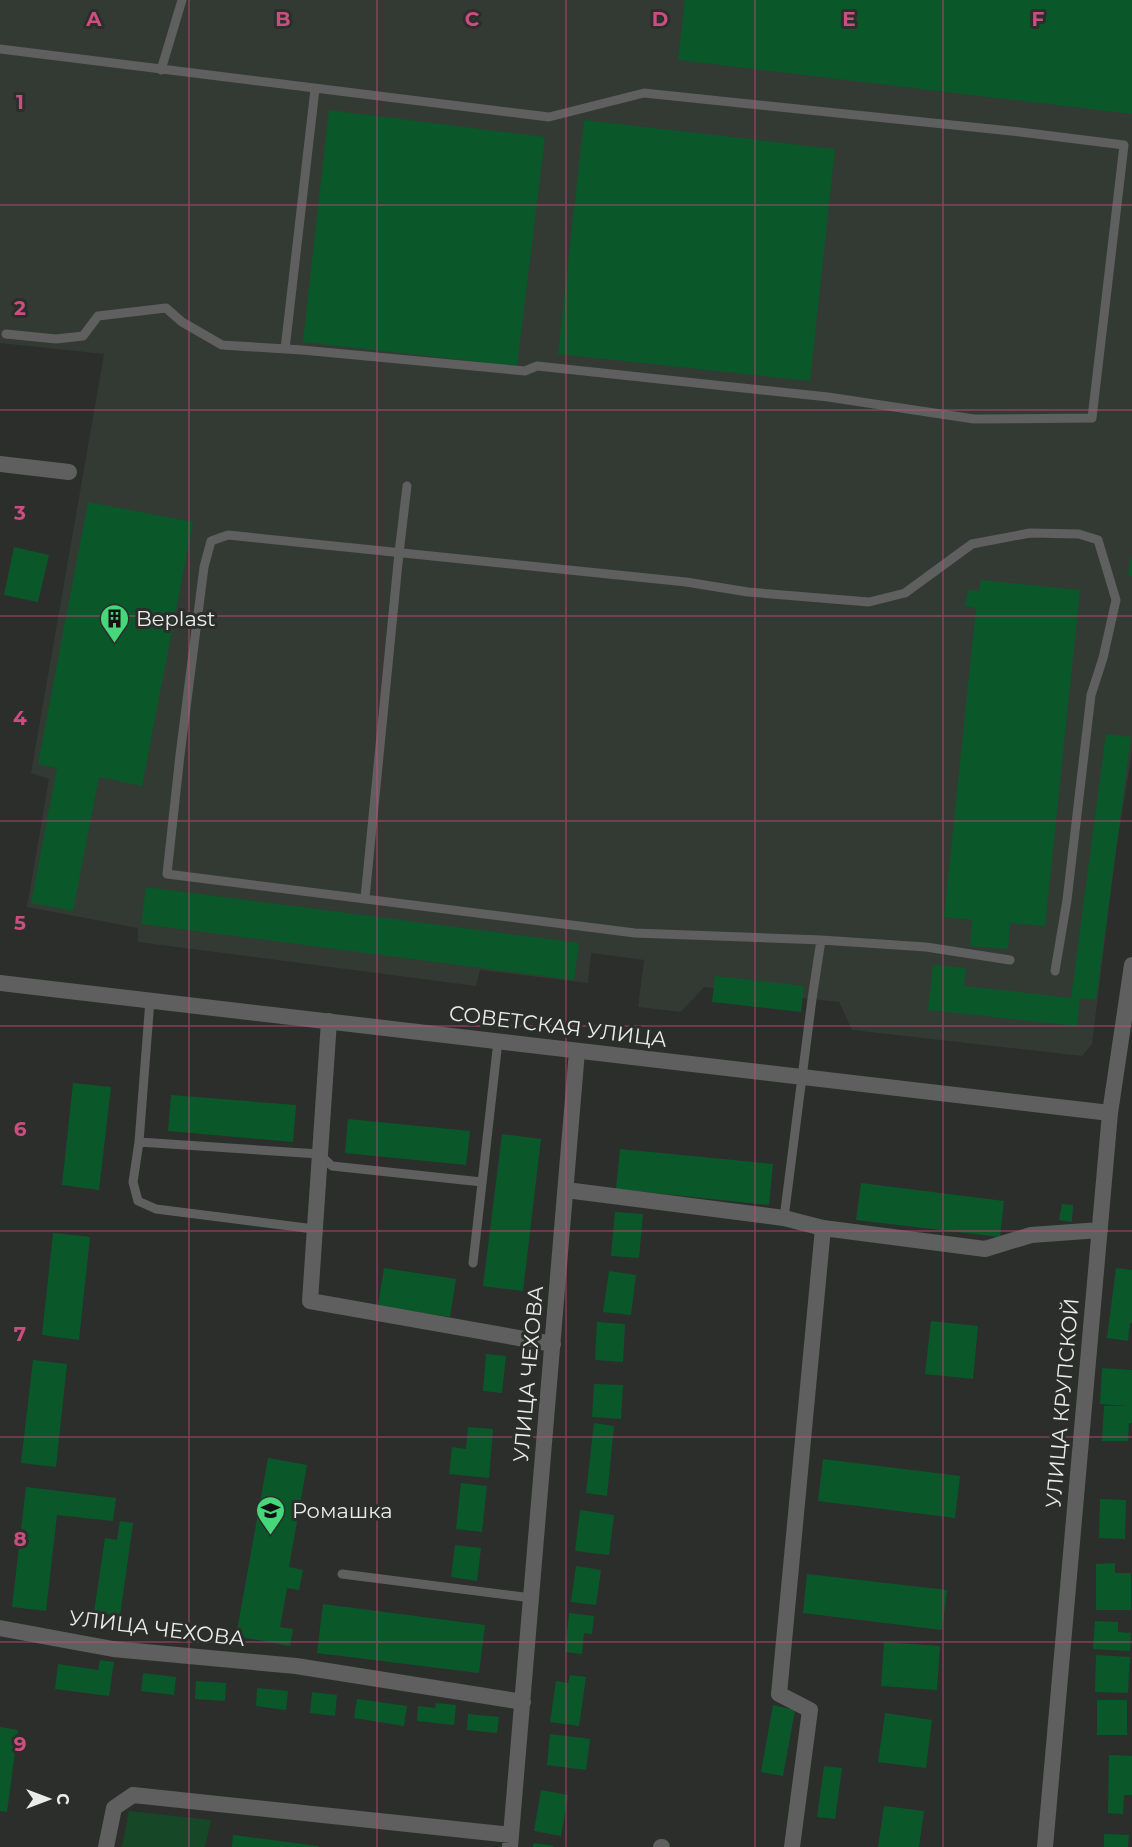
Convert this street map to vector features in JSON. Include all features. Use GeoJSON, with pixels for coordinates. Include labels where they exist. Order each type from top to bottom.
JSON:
{"type":"FeatureCollection","features":[{"type":"Feature","properties":{"kind":"street"},"geometry":{"type":"LineString","coordinates":[[0,464],[69,472]]}},
{"type":"Feature","properties":{"kind":"street","name":"УЛИЦА КРУПСКОЙ"},"geometry":{"type":"LineString","coordinates":[[1045,1847],[1110,1113],[1132,965]]}},
{"type":"Feature","properties":{"kind":"street","name":"СОВЕТСКАЯ УЛИЦА"},"geometry":{"type":"LineString","coordinates":[[0,982],[1110,1113]]}},
{"type":"Feature","properties":{"kind":"street"},"geometry":{"type":"LineString","coordinates":[[329,1021],[310,1301],[553,1344]]}},
{"type":"Feature","properties":{"kind":"street","name":"УЛИЦА ЧЕХОВА"},"geometry":{"type":"LineString","coordinates":[[511,1841],[577,1051]]}},
{"type":"Feature","properties":{"kind":"street"},"geometry":{"type":"LineString","coordinates":[[566,1190],[784,1218],[823,1228],[985,1250],[1031,1235],[1100,1230]]}},
{"type":"Feature","properties":{"kind":"street"},"geometry":{"type":"LineString","coordinates":[[792,1847],[810,1710],[779,1694],[823,1228]]}},
{"type":"Feature","properties":{"kind":"street","name":"УЛИЦА ЧЕХОВА"},"geometry":{"type":"LineString","coordinates":[[0,1628],[113,1649],[296,1666],[523,1702]]}},
{"type":"Feature","properties":{"kind":"street"},"geometry":{"type":"LineString","coordinates":[[106,1847],[114,1808],[133,1794],[511,1841]]}},
{"type":"Feature","properties":{"kind":"lane"},"geometry":{"type":"LineString","coordinates":[[161,70],[182,0]]}},
{"type":"Feature","properties":{"kind":"lane"},"geometry":{"type":"LineString","coordinates":[[0,49],[549,117],[644,93],[1124,145],[1092,418],[974,419],[828,397],[537,366],[525,371],[222,345],[182,322],[166,308],[98,316],[83,336],[56,339],[6,334]]}},
{"type":"Feature","properties":{"kind":"lane"},"geometry":{"type":"LineString","coordinates":[[285,349],[315,89]]}},
{"type":"Feature","properties":{"kind":"lane"},"geometry":{"type":"LineString","coordinates":[[365,898],[399,553],[408,486]]}},
{"type":"Feature","properties":{"kind":"lane"},"geometry":{"type":"LineString","coordinates":[[1010,960],[926,947],[821,940],[635,933],[167,874],[204,567],[211,541],[228,535],[686,582],[748,592],[869,602],[904,593],[972,544],[1030,533],[1079,534],[1098,540],[1116,600],[1103,658],[1091,695],[1067,900],[1055,971]]}},
{"type":"Feature","properties":{"kind":"lane"},"geometry":{"type":"LineString","coordinates":[[784,1218],[821,940]]}},
{"type":"Feature","properties":{"kind":"lane"},"geometry":{"type":"LineString","coordinates":[[150,1000],[139,1142],[133,1182],[138,1201],[156,1209],[314,1229]]}},
{"type":"Feature","properties":{"kind":"lane"},"geometry":{"type":"LineString","coordinates":[[473,1263],[498,1041]]}},
{"type":"Feature","properties":{"kind":"lane"},"geometry":{"type":"LineString","coordinates":[[139,1142],[319,1154],[332,1166],[482,1182]]}},
{"type":"Feature","properties":{"kind":"lane"},"geometry":{"type":"LineString","coordinates":[[342,1574],[532,1598]]}},
{"type":"Feature","properties":{"kind":"shaded area"},"geometry":{"type":"Polygon","coordinates":[[[0,0],[1132,0],[1132,752],[1116,850],[1092,1044],[1082,1056],[852,1030],[839,1002],[704,987],[681,1012],[638,1007],[644,960],[591,953],[588,983],[480,970],[476,986],[138,942],[138,928],[27,907],[49,779],[31,773],[104,354],[0,343],[0,0]]]}},
{"type":"Feature","properties":{"kind":"green space"},"geometry":{"type":"Polygon","coordinates":[[[129,1811],[211,1820],[205,1847],[122,1847],[129,1811]]]}},
{"type":"Feature","properties":{"kind":"building"},"geometry":{"type":"Polygon","coordinates":[[[685,0],[1132,0],[1132,114],[678,60],[685,0]]]}},
{"type":"Feature","properties":{"kind":"building"},"geometry":{"type":"Polygon","coordinates":[[[329,110],[545,137],[517,366],[303,342],[329,110]]]}},
{"type":"Feature","properties":{"kind":"building"},"geometry":{"type":"Polygon","coordinates":[[[584,120],[835,149],[810,381],[558,354],[584,120]]]}},
{"type":"Feature","properties":{"kind":"building","name":"Beplast"},"geometry":{"type":"Polygon","coordinates":[[[88,502],[193,522],[142,786],[99,777],[73,911],[31,903],[57,768],[38,764],[88,502]]]}},
{"type":"Feature","properties":{"kind":"building"},"geometry":{"type":"Polygon","coordinates":[[[14,547],[49,555],[38,602],[4,595],[14,547]]]}},
{"type":"Feature","properties":{"kind":"building"},"geometry":{"type":"Polygon","coordinates":[[[1132,558],[1132,576],[1128,575],[1132,558]]]}},
{"type":"Feature","properties":{"kind":"building"},"geometry":{"type":"Polygon","coordinates":[[[981,580],[1080,590],[1045,926],[1010,923],[1008,949],[970,946],[972,920],[944,917],[976,608],[965,606],[968,590],[979,591],[981,580]]]}},
{"type":"Feature","properties":{"kind":"building"},"geometry":{"type":"Polygon","coordinates":[[[1106,734],[1131,737],[1096,1000],[1080,998],[1077,1026],[928,1010],[933,965],[966,968],[964,986],[1071,998],[1106,734]]]}},
{"type":"Feature","properties":{"kind":"building"},"geometry":{"type":"Polygon","coordinates":[[[146,887],[579,943],[574,980],[141,924],[146,887]]]}},
{"type":"Feature","properties":{"kind":"building"},"geometry":{"type":"Polygon","coordinates":[[[715,976],[804,986],[801,1012],[712,1002],[715,976]]]}},
{"type":"Feature","properties":{"kind":"building"},"geometry":{"type":"Polygon","coordinates":[[[73,1083],[111,1087],[99,1190],[62,1185],[73,1083]]]}},
{"type":"Feature","properties":{"kind":"building"},"geometry":{"type":"Polygon","coordinates":[[[171,1095],[296,1105],[293,1142],[168,1131],[171,1095]]]}},
{"type":"Feature","properties":{"kind":"building"},"geometry":{"type":"Polygon","coordinates":[[[348,1119],[470,1131],[466,1165],[345,1153],[348,1119]]]}},
{"type":"Feature","properties":{"kind":"building"},"geometry":{"type":"Polygon","coordinates":[[[502,1134],[541,1139],[523,1291],[483,1286],[502,1134]]]}},
{"type":"Feature","properties":{"kind":"building"},"geometry":{"type":"Polygon","coordinates":[[[620,1149],[773,1164],[769,1205],[616,1189],[620,1149]]]}},
{"type":"Feature","properties":{"kind":"building"},"geometry":{"type":"Polygon","coordinates":[[[861,1183],[1004,1201],[1000,1237],[856,1220],[861,1183]]]}},
{"type":"Feature","properties":{"kind":"building"},"geometry":{"type":"Polygon","coordinates":[[[1062,1204],[1073,1205],[1072,1222],[1059,1220],[1062,1204]]]}},
{"type":"Feature","properties":{"kind":"building"},"geometry":{"type":"Polygon","coordinates":[[[615,1212],[643,1214],[639,1258],[611,1256],[615,1212]]]}},
{"type":"Feature","properties":{"kind":"building"},"geometry":{"type":"Polygon","coordinates":[[[53,1233],[90,1237],[79,1340],[42,1335],[53,1233]]]}},
{"type":"Feature","properties":{"kind":"building"},"geometry":{"type":"Polygon","coordinates":[[[384,1268],[456,1279],[450,1317],[378,1306],[384,1268]]]}},
{"type":"Feature","properties":{"kind":"building"},"geometry":{"type":"Polygon","coordinates":[[[1116,1268],[1132,1270],[1132,1323],[1130,1323],[1128,1341],[1107,1338],[1116,1268]]]}},
{"type":"Feature","properties":{"kind":"building"},"geometry":{"type":"Polygon","coordinates":[[[609,1271],[636,1275],[631,1315],[603,1312],[609,1271]]]}},
{"type":"Feature","properties":{"kind":"building"},"geometry":{"type":"Polygon","coordinates":[[[931,1321],[978,1326],[973,1379],[925,1374],[931,1321]]]}},
{"type":"Feature","properties":{"kind":"building"},"geometry":{"type":"Polygon","coordinates":[[[597,1322],[625,1324],[623,1362],[595,1360],[597,1322]]]}},
{"type":"Feature","properties":{"kind":"building"},"geometry":{"type":"Polygon","coordinates":[[[486,1354],[506,1356],[502,1393],[483,1391],[486,1354]]]}},
{"type":"Feature","properties":{"kind":"building"},"geometry":{"type":"Polygon","coordinates":[[[33,1360],[67,1364],[56,1467],[21,1463],[33,1360]]]}},
{"type":"Feature","properties":{"kind":"building"},"geometry":{"type":"Polygon","coordinates":[[[1102,1368],[1132,1370],[1132,1423],[1129,1423],[1128,1441],[1102,1441],[1104,1406],[1128,1406],[1100,1404],[1102,1368]]]}},
{"type":"Feature","properties":{"kind":"building"},"geometry":{"type":"Polygon","coordinates":[[[594,1384],[623,1385],[621,1419],[592,1417],[594,1384]]]}},
{"type":"Feature","properties":{"kind":"building"},"geometry":{"type":"Polygon","coordinates":[[[594,1423],[614,1426],[607,1496],[586,1493],[594,1423]]]}},
{"type":"Feature","properties":{"kind":"building"},"geometry":{"type":"Polygon","coordinates":[[[468,1427],[493,1429],[489,1478],[449,1474],[452,1447],[466,1449],[468,1427]]]}},
{"type":"Feature","properties":{"kind":"building"},"geometry":{"type":"Polygon","coordinates":[[[268,1458],[307,1465],[289,1567],[303,1570],[299,1590],[287,1588],[280,1627],[293,1629],[290,1646],[236,1636],[268,1458]]]}},
{"type":"Feature","properties":{"kind":"building"},"geometry":{"type":"Polygon","coordinates":[[[823,1459],[960,1476],[955,1518],[818,1501],[823,1459]]]}},
{"type":"Feature","properties":{"kind":"building"},"geometry":{"type":"Polygon","coordinates":[[[461,1483],[487,1486],[482,1532],[456,1529],[461,1483]]]}},
{"type":"Feature","properties":{"kind":"building"},"geometry":{"type":"Polygon","coordinates":[[[26,1487],[116,1498],[113,1521],[57,1515],[46,1611],[12,1607],[26,1487]]]}},
{"type":"Feature","properties":{"kind":"building"},"geometry":{"type":"Polygon","coordinates":[[[1100,1499],[1126,1500],[1125,1539],[1099,1538],[1100,1499]]]}},
{"type":"Feature","properties":{"kind":"building"},"geometry":{"type":"Polygon","coordinates":[[[580,1510],[614,1515],[609,1555],[575,1551],[580,1510]]]}},
{"type":"Feature","properties":{"kind":"building"},"geometry":{"type":"Polygon","coordinates":[[[120,1521],[133,1523],[120,1616],[94,1612],[105,1538],[117,1540],[120,1521]]]}},
{"type":"Feature","properties":{"kind":"building"},"geometry":{"type":"Polygon","coordinates":[[[455,1545],[481,1548],[477,1581],[451,1577],[455,1545]]]}},
{"type":"Feature","properties":{"kind":"building"},"geometry":{"type":"Polygon","coordinates":[[[1115,1563],[1115,1573],[1131,1573],[1131,1610],[1096,1610],[1096,1564],[1115,1563]]]}},
{"type":"Feature","properties":{"kind":"building"},"geometry":{"type":"Polygon","coordinates":[[[576,1566],[601,1570],[596,1605],[571,1602],[576,1566]]]}},
{"type":"Feature","properties":{"kind":"building"},"geometry":{"type":"Polygon","coordinates":[[[807,1574],[947,1590],[942,1630],[803,1613],[807,1574]]]}},
{"type":"Feature","properties":{"kind":"building"},"geometry":{"type":"Polygon","coordinates":[[[323,1604],[485,1625],[479,1673],[317,1653],[323,1604]]]}},
{"type":"Feature","properties":{"kind":"building"},"geometry":{"type":"Polygon","coordinates":[[[569,1613],[594,1616],[592,1634],[584,1633],[582,1654],[565,1652],[569,1613]]]}},
{"type":"Feature","properties":{"kind":"building"},"geometry":{"type":"Polygon","coordinates":[[[1095,1621],[1118,1622],[1118,1632],[1131,1633],[1130,1651],[1093,1649],[1095,1621]]]}},
{"type":"Feature","properties":{"kind":"building"},"geometry":{"type":"Polygon","coordinates":[[[884,1642],[940,1646],[937,1690],[881,1686],[884,1642]]]}},
{"type":"Feature","properties":{"kind":"building"},"geometry":{"type":"Polygon","coordinates":[[[1096,1655],[1130,1657],[1128,1693],[1095,1692],[1096,1655]]]}},
{"type":"Feature","properties":{"kind":"building"},"geometry":{"type":"Polygon","coordinates":[[[100,1660],[114,1662],[109,1696],[55,1689],[58,1664],[98,1670],[100,1660]]]}},
{"type":"Feature","properties":{"kind":"building"},"geometry":{"type":"Polygon","coordinates":[[[143,1673],[176,1677],[174,1695],[141,1691],[143,1673]]]}},
{"type":"Feature","properties":{"kind":"building"},"geometry":{"type":"Polygon","coordinates":[[[570,1675],[586,1677],[579,1726],[550,1722],[556,1681],[568,1683],[570,1675]]]}},
{"type":"Feature","properties":{"kind":"building"},"geometry":{"type":"Polygon","coordinates":[[[196,1681],[226,1683],[225,1701],[195,1699],[196,1681]]]}},
{"type":"Feature","properties":{"kind":"building"},"geometry":{"type":"Polygon","coordinates":[[[257,1688],[288,1691],[286,1710],[256,1706],[257,1688]]]}},
{"type":"Feature","properties":{"kind":"building"},"geometry":{"type":"Polygon","coordinates":[[[312,1692],[337,1695],[335,1716],[310,1713],[312,1692]]]}},
{"type":"Feature","properties":{"kind":"building"},"geometry":{"type":"Polygon","coordinates":[[[357,1699],[407,1706],[404,1726],[354,1718],[357,1699]]]}},
{"type":"Feature","properties":{"kind":"building"},"geometry":{"type":"Polygon","coordinates":[[[1097,1700],[1127,1700],[1127,1735],[1097,1735],[1097,1700]]]}},
{"type":"Feature","properties":{"kind":"building"},"geometry":{"type":"Polygon","coordinates":[[[436,1703],[456,1705],[454,1725],[417,1721],[418,1706],[435,1708],[436,1703]]]}},
{"type":"Feature","properties":{"kind":"building"},"geometry":{"type":"Polygon","coordinates":[[[773,1705],[795,1710],[783,1776],[761,1772],[773,1705]]]}},
{"type":"Feature","properties":{"kind":"building"},"geometry":{"type":"Polygon","coordinates":[[[885,1713],[932,1720],[926,1768],[878,1762],[885,1713]]]}},
{"type":"Feature","properties":{"kind":"building"},"geometry":{"type":"Polygon","coordinates":[[[468,1714],[499,1717],[497,1733],[467,1730],[468,1714]]]}},
{"type":"Feature","properties":{"kind":"building"},"geometry":{"type":"Polygon","coordinates":[[[0,1727],[18,1730],[7,1812],[0,1811],[0,1727]]]}},
{"type":"Feature","properties":{"kind":"building"},"geometry":{"type":"Polygon","coordinates":[[[550,1734],[590,1739],[586,1770],[547,1765],[550,1734]]]}},
{"type":"Feature","properties":{"kind":"building"},"geometry":{"type":"Polygon","coordinates":[[[1109,1755],[1132,1756],[1132,1795],[1124,1795],[1123,1814],[1108,1813],[1109,1755]]]}},
{"type":"Feature","properties":{"kind":"building"},"geometry":{"type":"Polygon","coordinates":[[[824,1766],[842,1768],[835,1819],[817,1817],[824,1766]]]}},
{"type":"Feature","properties":{"kind":"building"},"geometry":{"type":"Polygon","coordinates":[[[541,1790],[568,1795],[561,1836],[534,1831],[541,1790]]]}},
{"type":"Feature","properties":{"kind":"building"},"geometry":{"type":"Polygon","coordinates":[[[884,1806],[924,1811],[919,1847],[878,1847],[884,1806]]]}},
{"type":"Feature","properties":{"kind":"building"},"geometry":{"type":"Polygon","coordinates":[[[1104,1834],[1129,1835],[1128,1847],[1104,1847],[1104,1834]]]}},
{"type":"Feature","properties":{"kind":"building"},"geometry":{"type":"Polygon","coordinates":[[[233,1835],[318,1846],[318,1847],[232,1847],[233,1835]]]}},
{"type":"Feature","properties":{"kind":"building"},"geometry":{"type":"Polygon","coordinates":[[[534,1843],[554,1846],[533,1847],[534,1843]]]}},
{"type":"Feature","properties":{"kind":"place","name":"Beplast"},"geometry":{"type":"Point","coordinates":[115,644]}},
{"type":"Feature","properties":{"kind":"place","name":"Ромашка"},"geometry":{"type":"Point","coordinates":[271,1536]}}]}
